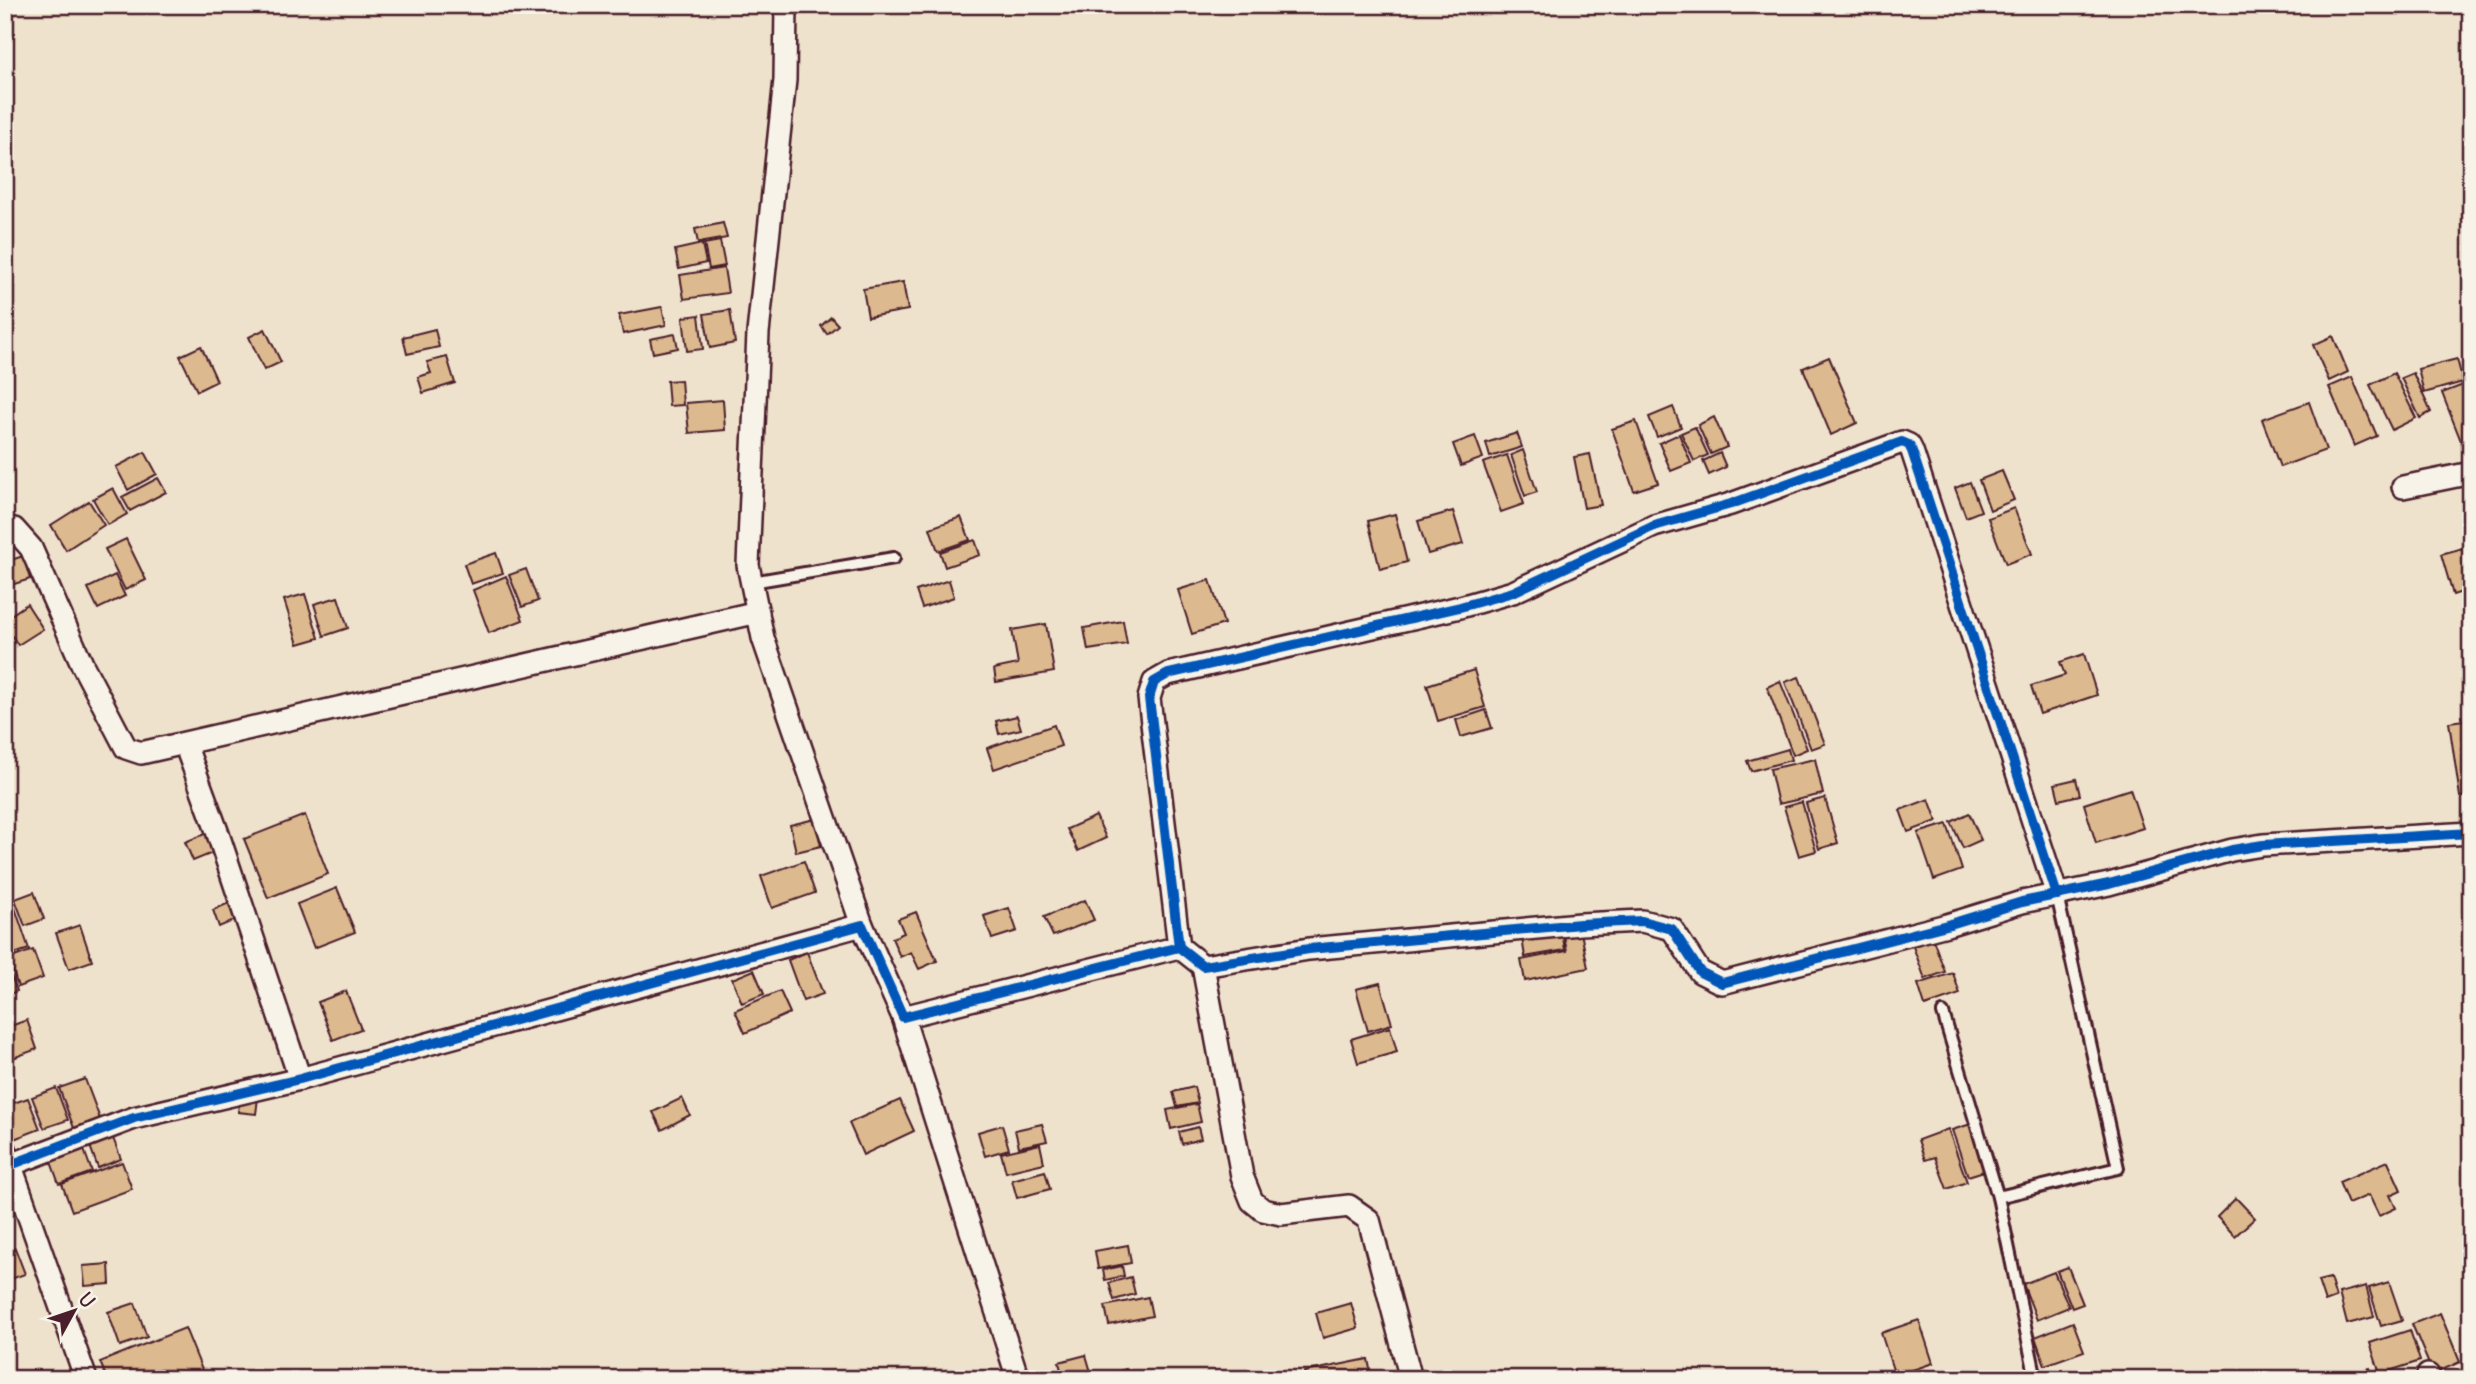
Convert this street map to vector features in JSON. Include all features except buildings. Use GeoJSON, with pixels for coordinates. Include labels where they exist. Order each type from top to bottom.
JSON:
{"type":"FeatureCollection","features":[{"type":"Feature","properties":{"kind":"street"},"geometry":{"type":"LineString","coordinates":[[786,5],[785,80],[758,333],[748,551],[752,582],[763,638],[862,925],[903,1017],[1018,1379]]}},
{"type":"Feature","properties":{"kind":"street"},"geometry":{"type":"LineString","coordinates":[[1411,1379],[1369,1220],[1349,1206],[1281,1214],[1264,1210],[1252,1200],[1242,1175],[1203,966],[1179,947],[1149,698],[1154,682],[1168,674],[1460,607],[1513,592],[1654,526],[1731,504],[1902,442],[1909,445],[1912,451],[2057,895]]}},
{"type":"Feature","properties":{"kind":"street"},"geometry":{"type":"LineString","coordinates":[[2403,487],[2471,473]]}},
{"type":"Feature","properties":{"kind":"street"},"geometry":{"type":"LineString","coordinates":[[5,528],[13,529],[31,548],[83,666],[126,748],[141,753],[758,612]]}},
{"type":"Feature","properties":{"kind":"street"},"geometry":{"type":"LineString","coordinates":[[185,744],[300,1079]]}},
{"type":"Feature","properties":{"kind":"street"},"geometry":{"type":"LineString","coordinates":[[1203,966],[1309,949],[1580,924],[1642,921],[1672,929],[1700,972],[1722,983],[1947,925],[2022,902],[2109,884],[2232,849],[2471,832]]}},
{"type":"Feature","properties":{"kind":"street"},"geometry":{"type":"LineString","coordinates":[[86,1379],[7,1160],[134,1118],[300,1079],[862,925]]}},
{"type":"Feature","properties":{"kind":"street"},"geometry":{"type":"LineString","coordinates":[[903,1017],[1179,947]]}},
{"type":"Feature","properties":{"kind":"lane"},"geometry":{"type":"LineString","coordinates":[[752,582],[894,558]]}},
{"type":"Feature","properties":{"kind":"lane"},"geometry":{"type":"LineString","coordinates":[[1997,1197],[2118,1168],[2057,895]]}},
{"type":"Feature","properties":{"kind":"lane"},"geometry":{"type":"LineString","coordinates":[[1943,1013],[1997,1197],[2036,1379]]}},
{"type":"Feature","properties":{"kind":"cycle path"},"geometry":{"type":"LineString","coordinates":[[1179,947],[1149,698],[1154,682],[1168,674],[1460,607],[1513,592],[1654,526],[1731,504],[1902,442],[1909,445],[1912,451],[2057,895]]}},
{"type":"Feature","properties":{"kind":"cycle path"},"geometry":{"type":"LineString","coordinates":[[5,1167],[134,1118],[300,1079],[862,925],[903,1017],[1179,947],[1203,966],[1309,949],[1580,924],[1642,921],[1672,929],[1700,972],[1722,983],[1947,925],[2022,902],[2109,884],[2232,850],[2263,845],[2471,833]]}}]}
